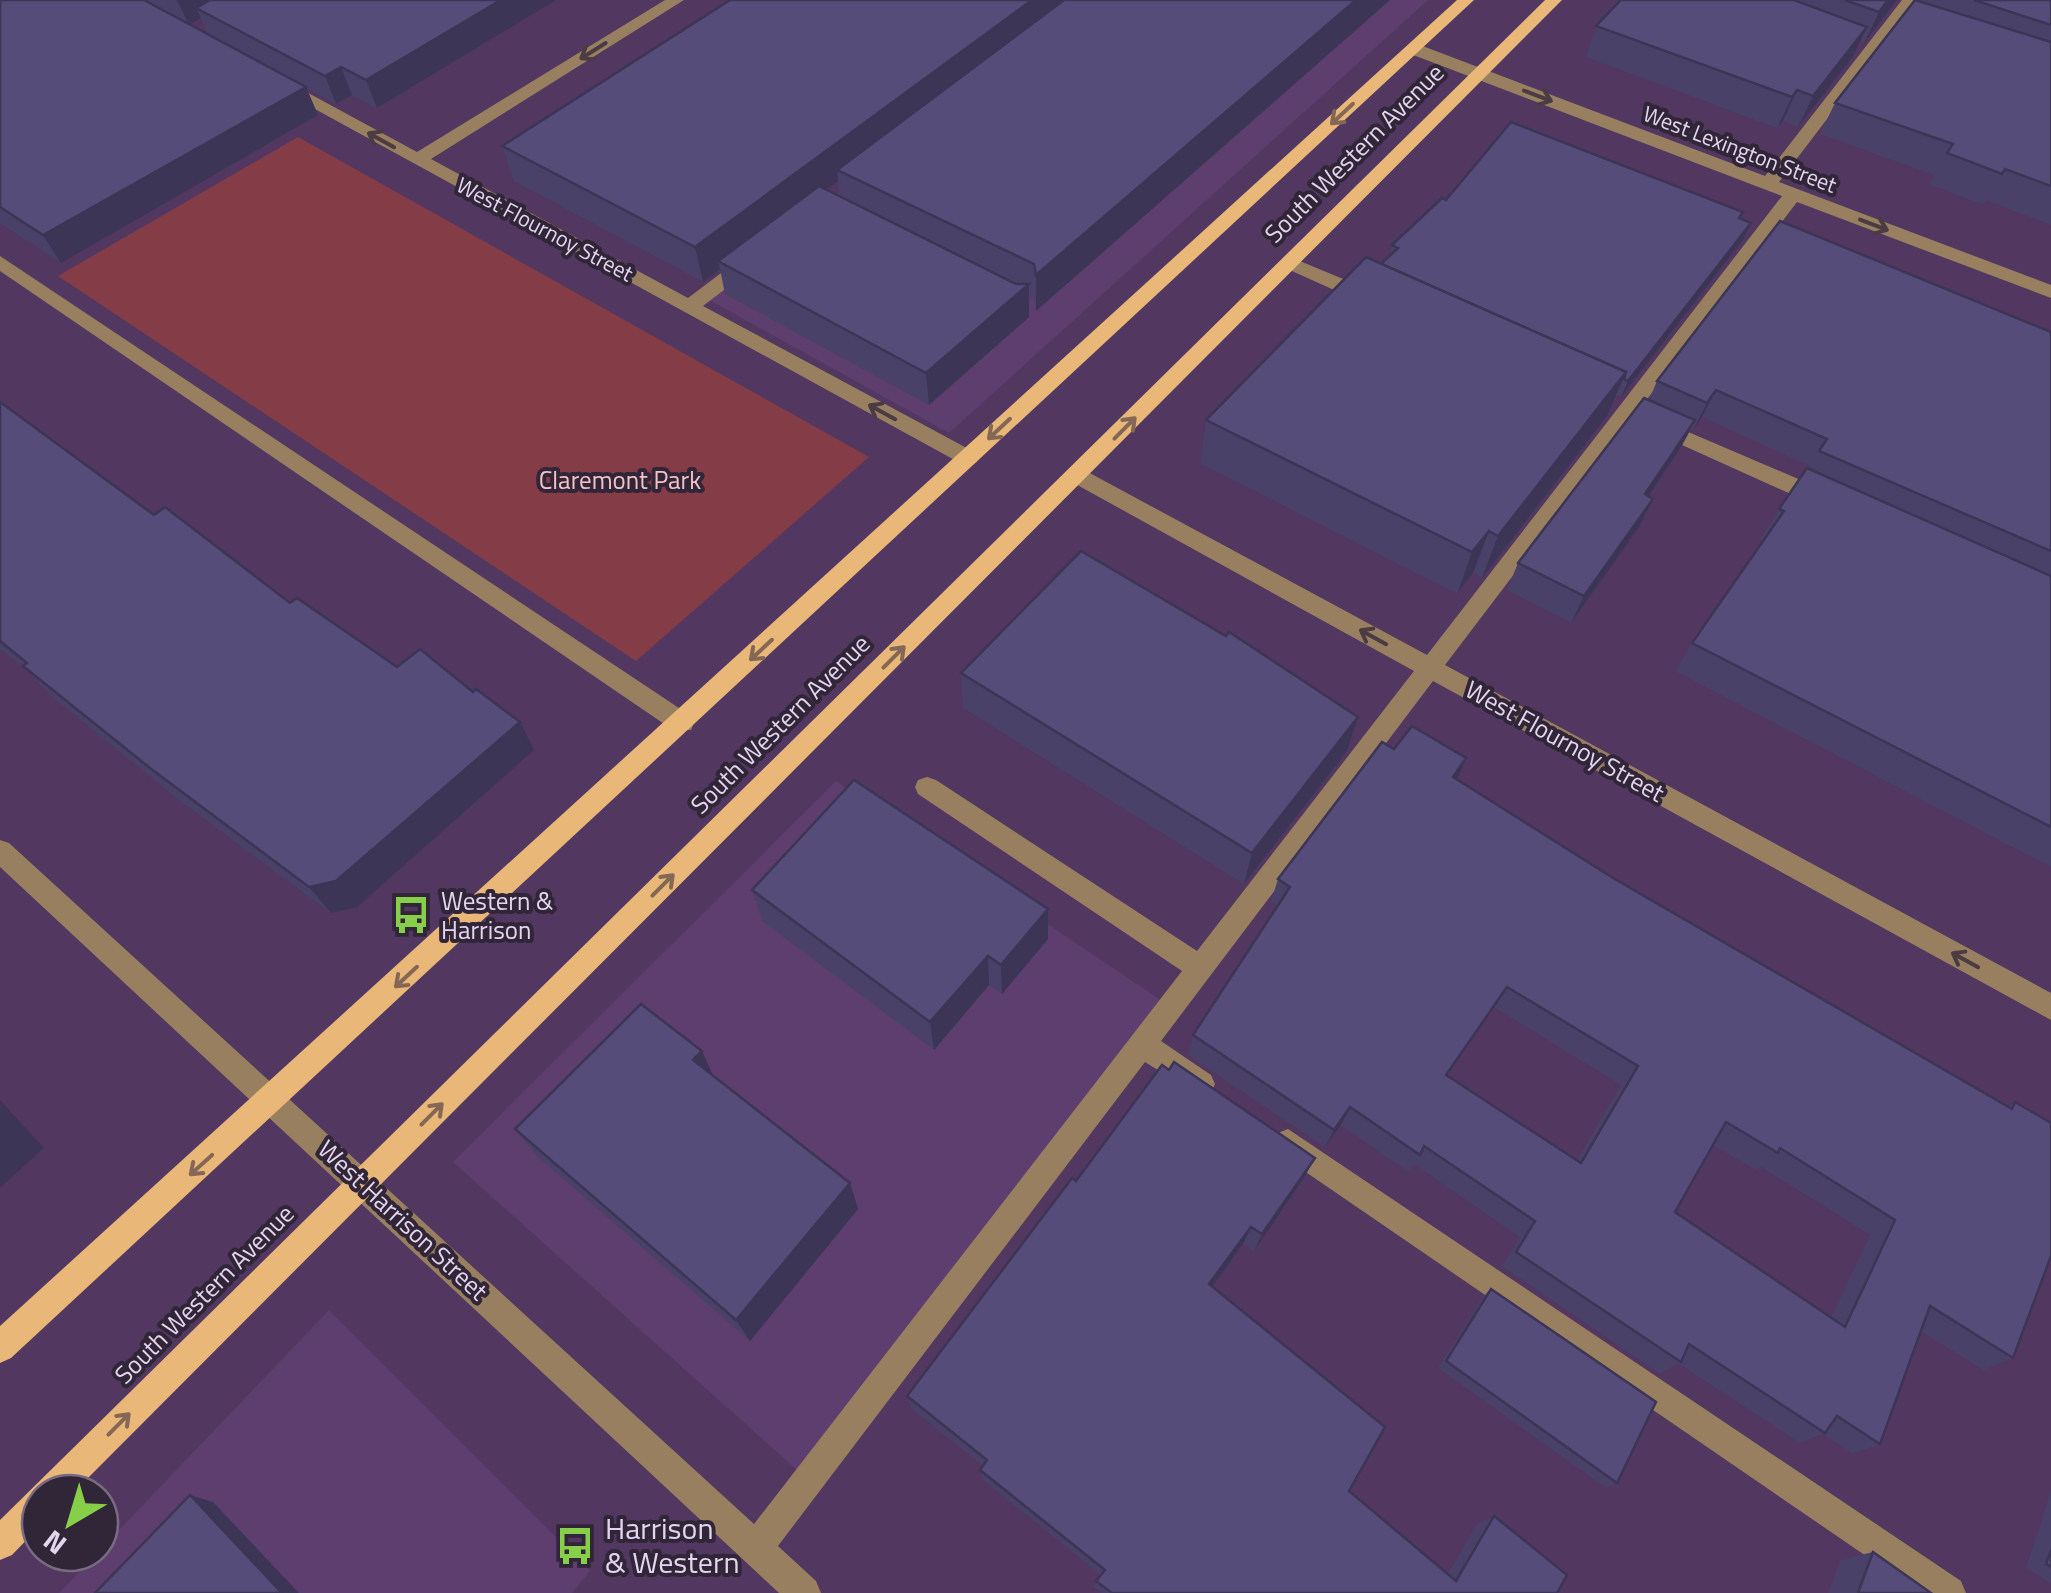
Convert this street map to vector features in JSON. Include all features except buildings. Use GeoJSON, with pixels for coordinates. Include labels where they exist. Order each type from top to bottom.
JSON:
{"type":"FeatureCollection","features":[{"type":"Feature","properties":{"kind":"main road","name":"South Western Avenue"},"geometry":{"type":"LineString","coordinates":[[0,1347],[1466,0]]}},
{"type":"Feature","properties":{"kind":"main road","name":"South Western Avenue"},"geometry":{"type":"LineString","coordinates":[[70,1473],[1554,0]]}},
{"type":"Feature","properties":{"kind":"main road"},"geometry":{"type":"LineString","coordinates":[[0,1542],[20,1522]]}},
{"type":"Feature","properties":{"kind":"street"},"geometry":{"type":"LineString","coordinates":[[417,160],[676,0]]}},
{"type":"Feature","properties":{"kind":"street"},"geometry":{"type":"LineString","coordinates":[[756,1548],[1430,668],[1781,189],[1869,54],[1903,23],[1910,0]]}},
{"type":"Feature","properties":{"kind":"street"},"geometry":{"type":"LineString","coordinates":[[1844,45],[1869,54]]}},
{"type":"Feature","properties":{"kind":"street","name":"West Lexington Street"},"geometry":{"type":"LineString","coordinates":[[1414,48],[2051,292]]}},
{"type":"Feature","properties":{"kind":"street","name":"West Flournoy Street"},"geometry":{"type":"LineString","coordinates":[[256,72],[968,458]]}},
{"type":"Feature","properties":{"kind":"street"},"geometry":{"type":"LineString","coordinates":[[688,307],[758,254]]}},
{"type":"Feature","properties":{"kind":"street"},"geometry":{"type":"LineString","coordinates":[[0,262],[682,723]]}},
{"type":"Feature","properties":{"kind":"street"},"geometry":{"type":"LineString","coordinates":[[1290,263],[1382,304]]}},
{"type":"Feature","properties":{"kind":"street"},"geometry":{"type":"LineString","coordinates":[[1618,408],[1839,506]]}},
{"type":"Feature","properties":{"kind":"street","name":"West Flournoy Street"},"geometry":{"type":"LineString","coordinates":[[1078,476],[2051,1007]]}},
{"type":"Feature","properties":{"kind":"street"},"geometry":{"type":"LineString","coordinates":[[927,788],[1200,968]]}},
{"type":"Feature","properties":{"kind":"street","name":"West Harrison Street"},"geometry":{"type":"LineString","coordinates":[[0,851],[804,1593]]}},
{"type":"Feature","properties":{"kind":"street"},"geometry":{"type":"LineString","coordinates":[[1142,1044],[1224,1100]]}},
{"type":"Feature","properties":{"kind":"street"},"geometry":{"type":"LineString","coordinates":[[1257,1122],[1949,1593]]}},
{"type":"Feature","properties":{"kind":"shaded area"},"geometry":{"type":"Polygon","coordinates":[[[1095,0],[1428,0],[949,433],[702,296],[1095,0]]]}},
{"type":"Feature","properties":{"kind":"shaded area"},"geometry":{"type":"Polygon","coordinates":[[[836,781],[1171,1007],[808,1480],[453,1162],[836,781]]]}},
{"type":"Feature","properties":{"kind":"shaded area"},"geometry":{"type":"Polygon","coordinates":[[[329,1310],[590,1571],[572,1593],[59,1593],[78,1573],[120,1573],[120,1529],[329,1310]]]}},
{"type":"Feature","properties":{"kind":"green space","name":"Claremont Park"},"geometry":{"type":"Polygon","coordinates":[[[298,137],[869,457],[636,661],[58,276],[298,137]]]}},
{"type":"Feature","properties":{"kind":"place","name":"Western & Harrison"},"geometry":{"type":"Point","coordinates":[411,915]}},
{"type":"Feature","properties":{"kind":"place","name":"Harrison & Western"},"geometry":{"type":"Point","coordinates":[575,1546]}}]}
